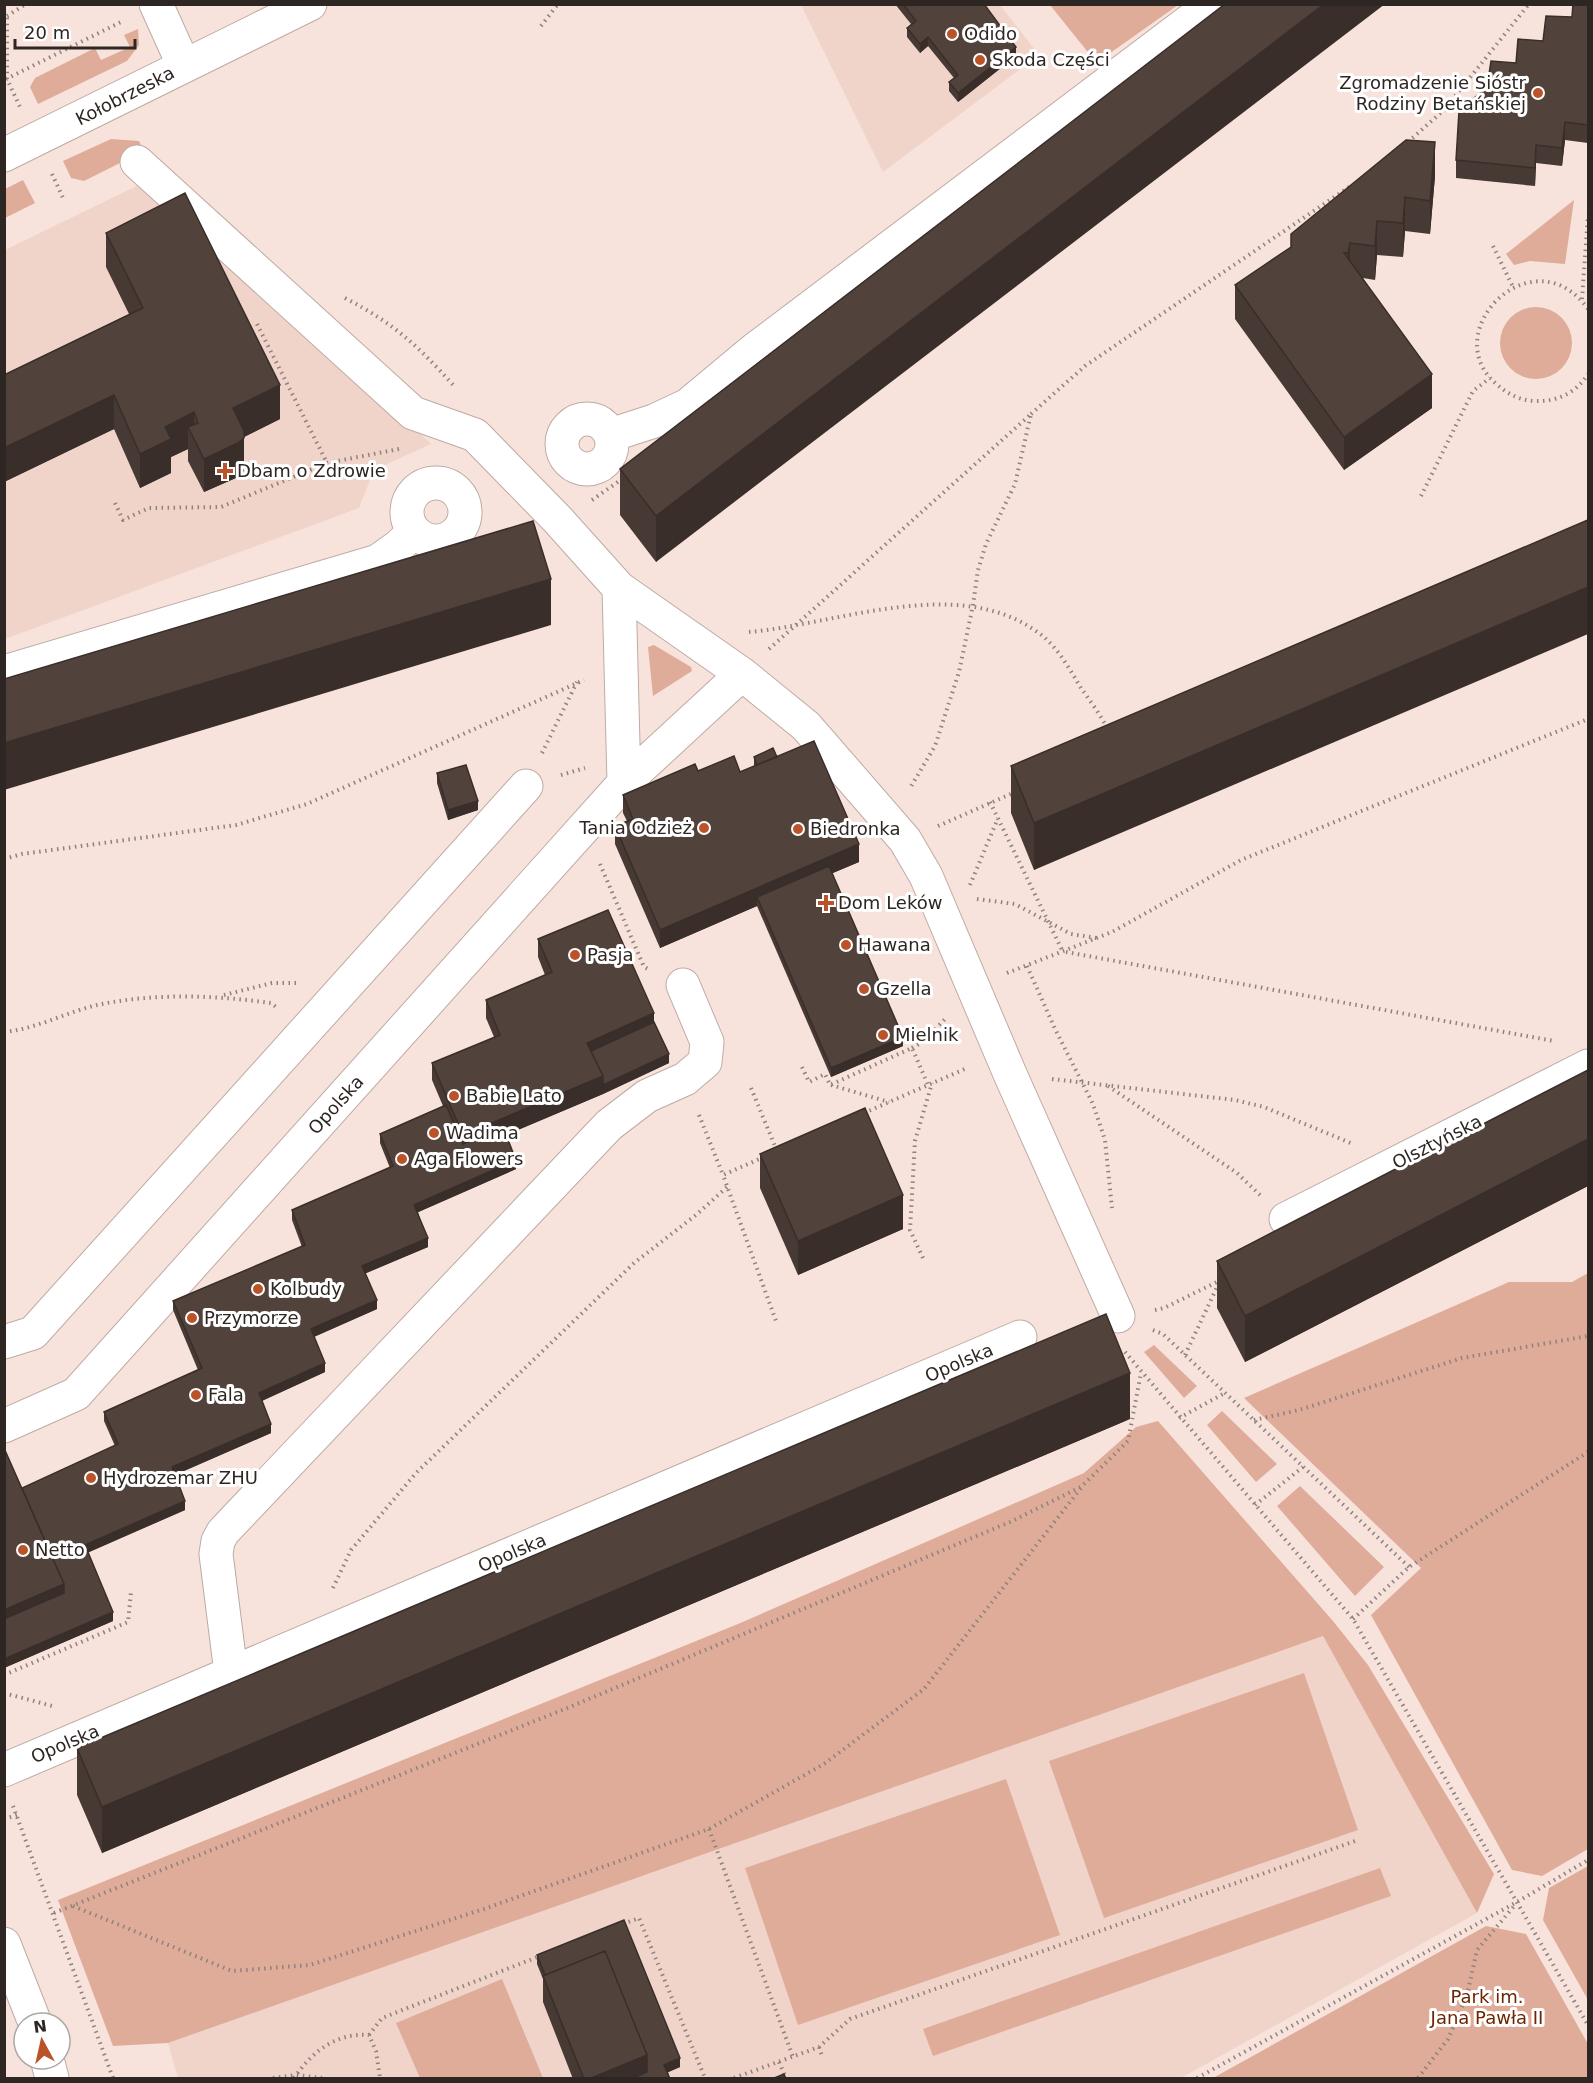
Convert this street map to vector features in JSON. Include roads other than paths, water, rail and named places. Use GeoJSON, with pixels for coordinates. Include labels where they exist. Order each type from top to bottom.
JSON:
{"type":"FeatureCollection","features":[{"type":"Feature","properties":{"kind":"street"},"geometry":{"type":"LineString","coordinates":[[156,4],[183,66]]}},
{"type":"Feature","properties":{"kind":"street","name":"Kołobrzeska"},"geometry":{"type":"LineString","coordinates":[[4,155],[310,4]]}},
{"type":"Feature","properties":{"kind":"street"},"geometry":{"type":"LineString","coordinates":[[611,435],[654,421],[688,405],[754,350],[1212,4]]}},
{"type":"Feature","properties":{"kind":"street"},"geometry":{"type":"LineString","coordinates":[[137,162],[413,413],[475,435],[558,520],[619,588],[742,675],[806,726],[905,840],[926,876],[1005,1063],[1118,1316]]}},
{"type":"Feature","properties":{"kind":"street"},"geometry":{"type":"LineString","coordinates":[[4,672],[378,561],[414,531]]}},
{"type":"Feature","properties":{"kind":"street"},"geometry":{"type":"LineString","coordinates":[[619,588],[624,770]]}},
{"type":"Feature","properties":{"kind":"street","name":"Opolska"},"geometry":{"type":"LineString","coordinates":[[4,1426],[76,1394],[585,828],[624,770],[742,675]]}},
{"type":"Feature","properties":{"kind":"street"},"geometry":{"type":"LineString","coordinates":[[4,1342],[33,1333],[526,786]]}},
{"type":"Feature","properties":{"kind":"street"},"geometry":{"type":"LineString","coordinates":[[231,1673],[216,1554],[218,1541],[229,1524],[609,1125],[647,1096],[685,1079],[705,1062],[707,1042],[683,985]]}},
{"type":"Feature","properties":{"kind":"street","name":"Olsztyńska"},"geometry":{"type":"LineString","coordinates":[[1286,1219],[1588,1066]]}},
{"type":"Feature","properties":{"kind":"street","name":"Opolska"},"geometry":{"type":"LineString","coordinates":[[4,1770],[1020,1337]]}},
{"type":"Feature","properties":{"kind":"street"},"geometry":{"type":"LineString","coordinates":[[4,1944],[30,2011]]}},
{"type":"Feature","properties":{"kind":"place","name":"Odido"},"geometry":{"type":"Point","coordinates":[952,34]}},
{"type":"Feature","properties":{"kind":"place","name":"Skoda Części"},"geometry":{"type":"Point","coordinates":[980,60]}},
{"type":"Feature","properties":{"kind":"place","name":"Zgromadzenie Sióstr Rodziny Betańskiej"},"geometry":{"type":"Point","coordinates":[1538,93]}},
{"type":"Feature","properties":{"kind":"place","name":"Dbam o Zdrowie"},"geometry":{"type":"Point","coordinates":[225,471]}},
{"type":"Feature","properties":{"kind":"place","name":"Tania Odzież"},"geometry":{"type":"Point","coordinates":[704,828]}},
{"type":"Feature","properties":{"kind":"place","name":"Biedronka"},"geometry":{"type":"Point","coordinates":[798,829]}},
{"type":"Feature","properties":{"kind":"place","name":"Dom Leków"},"geometry":{"type":"Point","coordinates":[826,903]}},
{"type":"Feature","properties":{"kind":"place","name":"Hawana"},"geometry":{"type":"Point","coordinates":[846,945]}},
{"type":"Feature","properties":{"kind":"place","name":"Pasja"},"geometry":{"type":"Point","coordinates":[575,955]}},
{"type":"Feature","properties":{"kind":"place","name":"Gzella"},"geometry":{"type":"Point","coordinates":[864,989]}},
{"type":"Feature","properties":{"kind":"place","name":"Mielnik"},"geometry":{"type":"Point","coordinates":[883,1035]}},
{"type":"Feature","properties":{"kind":"place","name":"Babie Lato"},"geometry":{"type":"Point","coordinates":[454,1096]}},
{"type":"Feature","properties":{"kind":"place","name":"Wadima"},"geometry":{"type":"Point","coordinates":[434,1133]}},
{"type":"Feature","properties":{"kind":"place","name":"Aga Flowers"},"geometry":{"type":"Point","coordinates":[402,1159]}},
{"type":"Feature","properties":{"kind":"place","name":"Kolbudy"},"geometry":{"type":"Point","coordinates":[258,1289]}},
{"type":"Feature","properties":{"kind":"place","name":"Przymorze"},"geometry":{"type":"Point","coordinates":[192,1318]}},
{"type":"Feature","properties":{"kind":"place","name":"Fala"},"geometry":{"type":"Point","coordinates":[196,1395]}},
{"type":"Feature","properties":{"kind":"place","name":"Hydrozemar ZHU"},"geometry":{"type":"Point","coordinates":[91,1478]}},
{"type":"Feature","properties":{"kind":"place","name":"Netto"},"geometry":{"type":"Point","coordinates":[23,1550]}},
{"type":"Feature","properties":{"kind":"park label","name":"Park im. Jana Pawła II"},"geometry":{"type":"Point","coordinates":[1487,2007]}}]}
